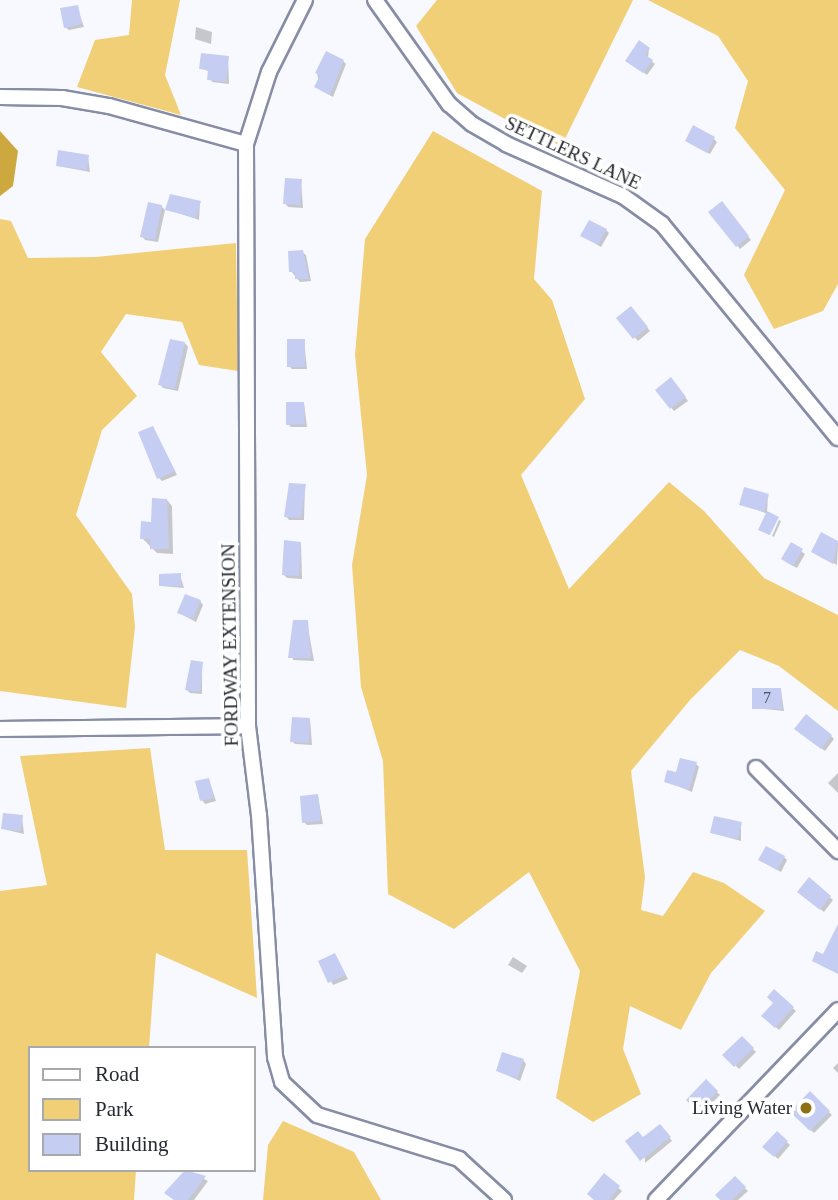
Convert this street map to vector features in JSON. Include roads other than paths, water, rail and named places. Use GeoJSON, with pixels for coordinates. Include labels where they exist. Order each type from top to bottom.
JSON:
{"type":"FeatureCollection","features":[{"type":"Feature","properties":{"kind":"street","name":"FORDWAY EXTENSION"},"geometry":{"type":"LineString","coordinates":[[304,0],[269,72],[246,144],[248,726],[259,815],[273,1043],[282,1082],[330,1122],[458,1159],[504,1200]]}},
{"type":"Feature","properties":{"kind":"street","name":"SETTLERS LANE"},"geometry":{"type":"LineString","coordinates":[[375,0],[449,104],[472,124],[506,144],[616,192],[662,224],[838,438]]}},
{"type":"Feature","properties":{"kind":"street"},"geometry":{"type":"LineString","coordinates":[[0,97],[62,98],[109,106],[246,144]]}},
{"type":"Feature","properties":{"kind":"street"},"geometry":{"type":"LineString","coordinates":[[0,729],[248,726]]}},
{"type":"Feature","properties":{"kind":"street"},"geometry":{"type":"LineString","coordinates":[[757,768],[838,851]]}},
{"type":"Feature","properties":{"kind":"street"},"geometry":{"type":"LineString","coordinates":[[656,1200],[838,1010]]}},
{"type":"Feature","properties":{"kind":"place","name":"Living Water"},"geometry":{"type":"Point","coordinates":[806,1108]}}]}
